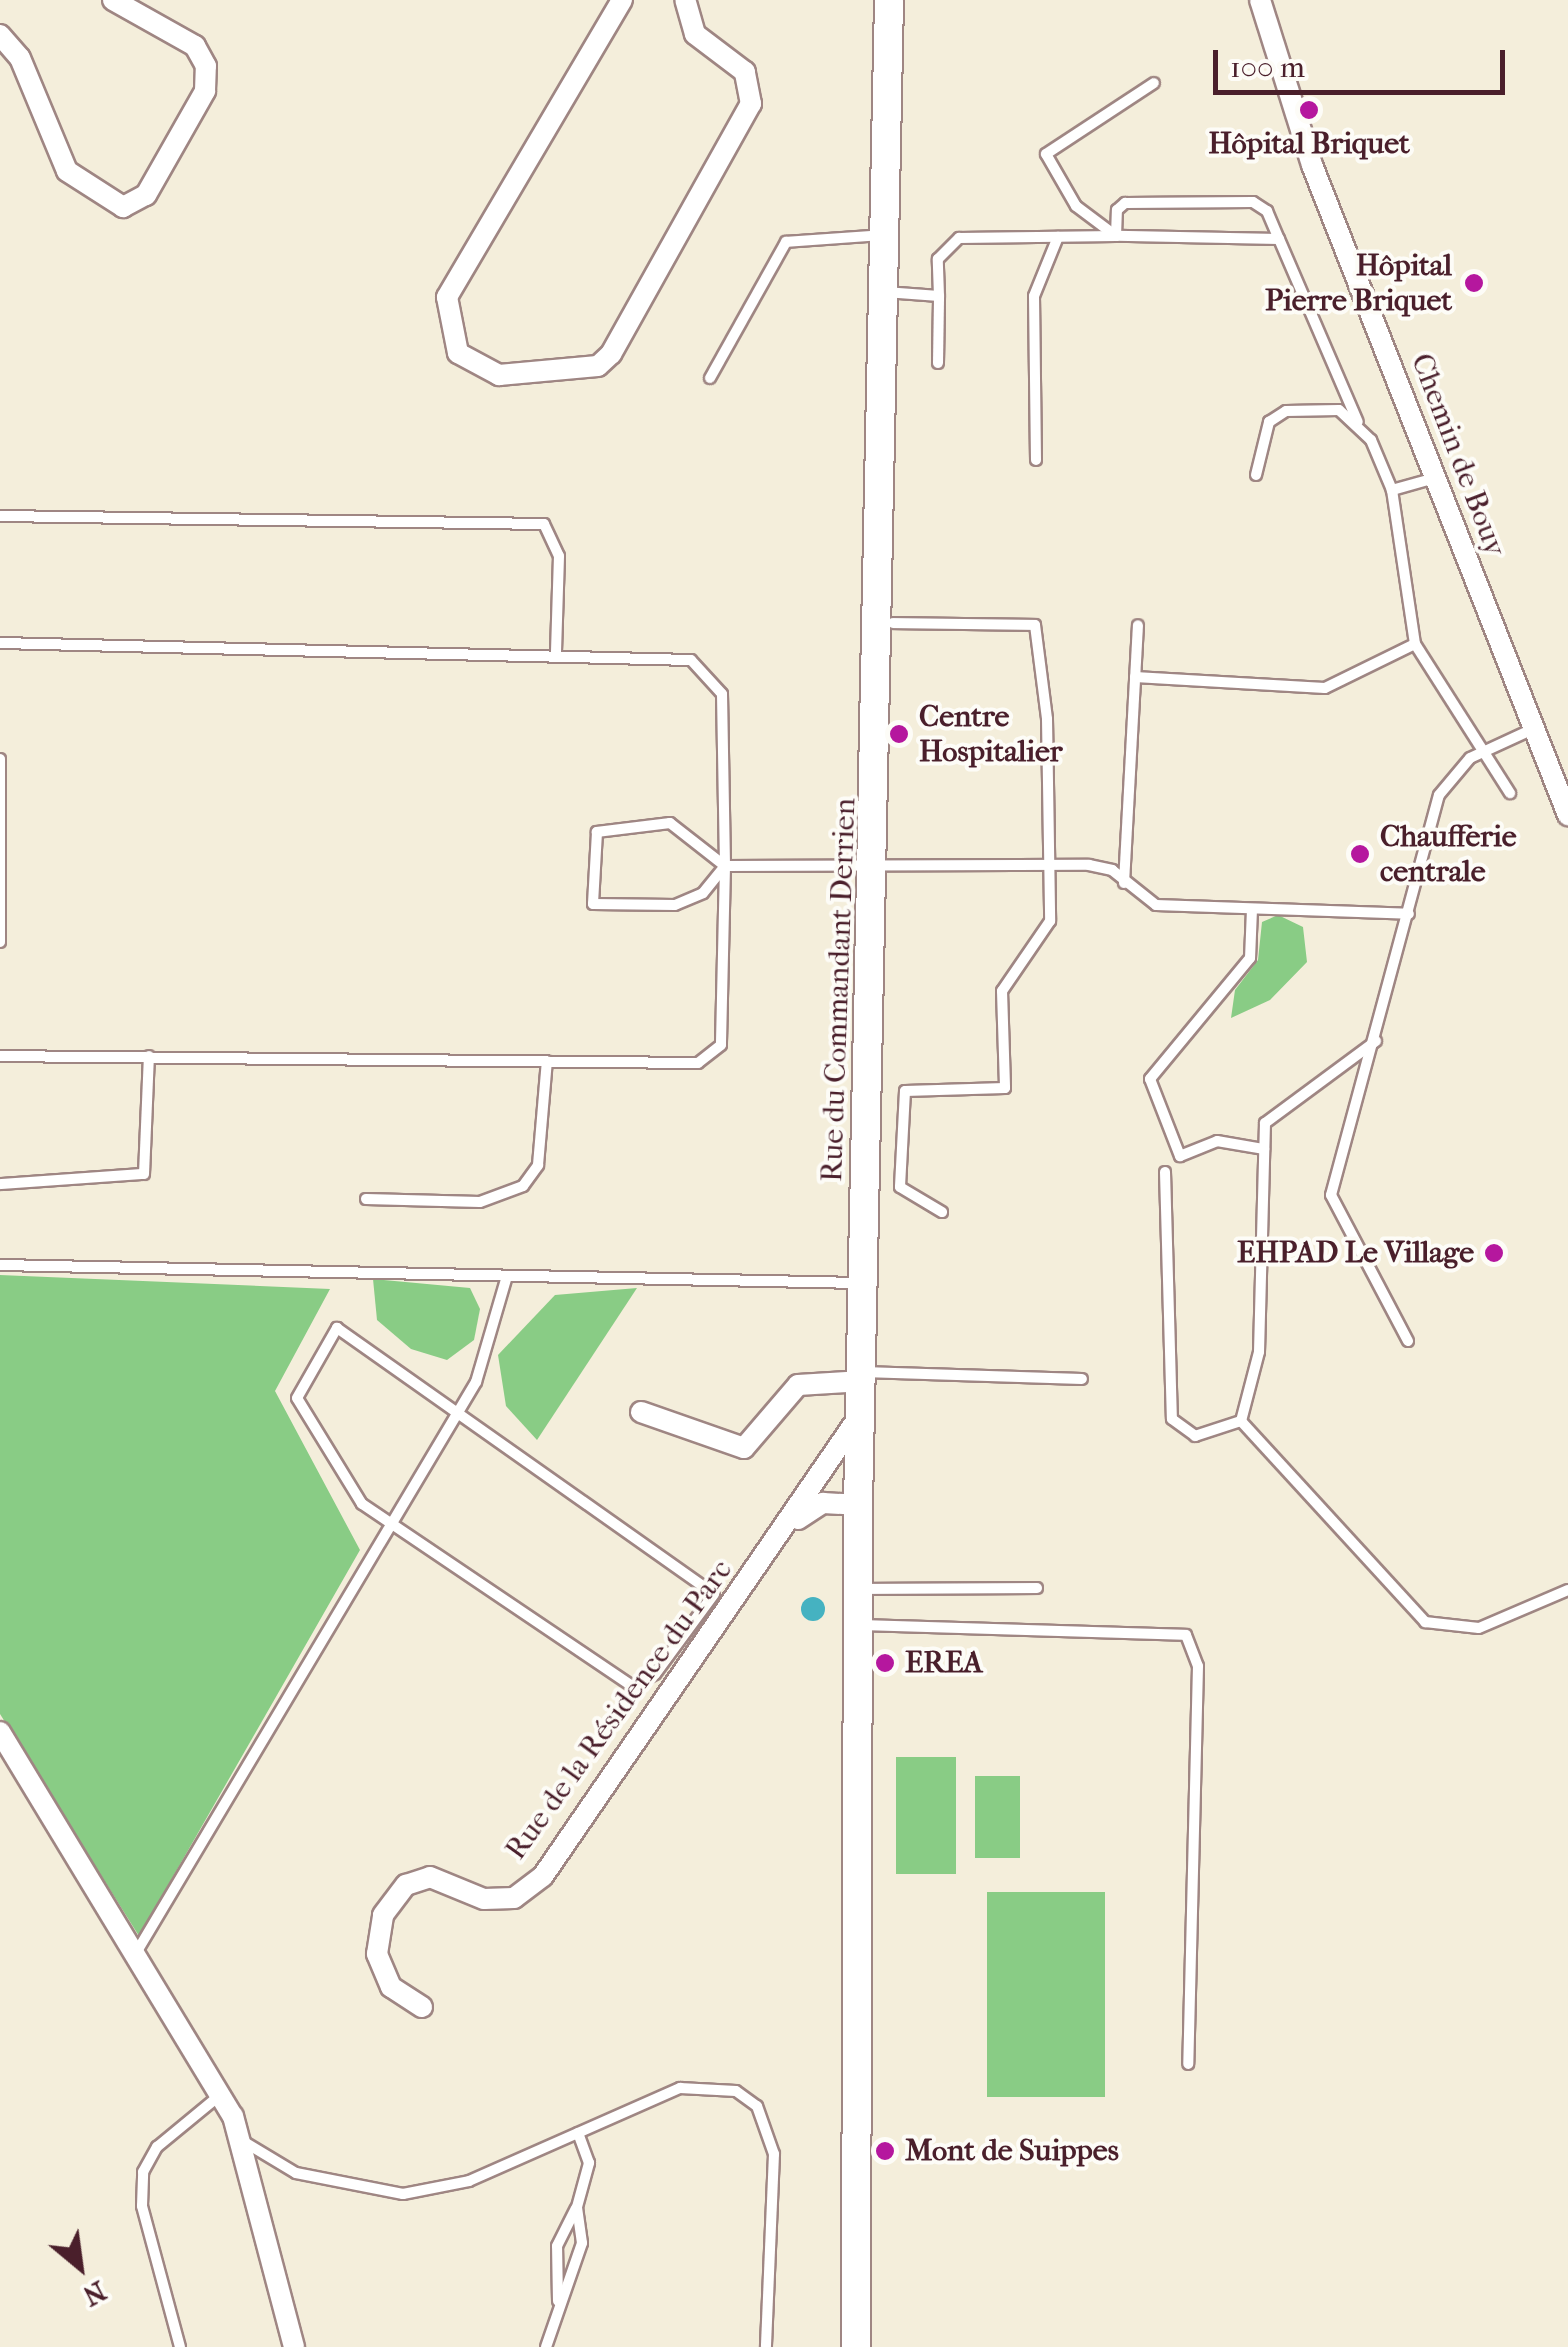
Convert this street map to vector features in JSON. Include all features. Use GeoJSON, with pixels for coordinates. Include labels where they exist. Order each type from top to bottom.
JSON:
{"type":"FeatureCollection","features":[{"type":"Feature","properties":{"kind":"main road","name":"Rue du Commandant Derrien"},"geometry":{"type":"LineString","coordinates":[[856,2347],[858,1505],[876,866],[889,0]]}},
{"type":"Feature","properties":{"kind":"main road","name":"Rue du Commandant Derrien"},"geometry":{"type":"LineString","coordinates":[[840,2347],[854,1982]]}},
{"type":"Feature","properties":{"kind":"street"},"geometry":{"type":"LineString","coordinates":[[0,35],[20,58],[66,171],[122,207],[146,195],[205,91],[206,66],[195,46],[112,0]]}},
{"type":"Feature","properties":{"kind":"street"},"geometry":{"type":"LineString","coordinates":[[622,0],[447,297],[458,354],[499,375],[598,366],[611,354],[751,104],[745,72],[695,34],[685,0]]}},
{"type":"Feature","properties":{"kind":"street","name":"Chemin de Bouy"},"geometry":{"type":"LineString","coordinates":[[1260,0],[1312,165],[1568,815]]}},
{"type":"Feature","properties":{"kind":"street"},"geometry":{"type":"LineString","coordinates":[[641,1412],[744,1448],[798,1385],[863,1386]]}},
{"type":"Feature","properties":{"kind":"street","name":"Rue de la Résidence du Parc"},"geometry":{"type":"LineString","coordinates":[[422,2007],[391,1987],[377,1954],[383,1915],[406,1885],[430,1876],[484,1899],[514,1898],[543,1876],[782,1534],[863,1386]]}},
{"type":"Feature","properties":{"kind":"street","name":"Rue de la Résidence du Parc"},"geometry":{"type":"LineString","coordinates":[[782,1534],[816,1506],[858,1505]]}},
{"type":"Feature","properties":{"kind":"street"},"geometry":{"type":"LineString","coordinates":[[0,1732],[220,2094],[238,2138],[294,2347]]}},
{"type":"Feature","properties":{"kind":"lane"},"geometry":{"type":"LineString","coordinates":[[1116,236],[1076,206],[1046,154],[1154,82]]}},
{"type":"Feature","properties":{"kind":"lane"},"geometry":{"type":"LineString","coordinates":[[1116,236],[1125,203],[1252,202],[1279,239],[1358,422],[1392,490],[1415,644],[1488,750],[1510,793]]}},
{"type":"Feature","properties":{"kind":"lane"},"geometry":{"type":"LineString","coordinates":[[710,378],[786,242],[885,235]]}},
{"type":"Feature","properties":{"kind":"lane"},"geometry":{"type":"LineString","coordinates":[[1036,460],[1034,296],[1058,236]]}},
{"type":"Feature","properties":{"kind":"lane"},"geometry":{"type":"LineString","coordinates":[[938,363],[938,258],[958,238],[1279,239]]}},
{"type":"Feature","properties":{"kind":"lane"},"geometry":{"type":"LineString","coordinates":[[884,292],[939,296]]}},
{"type":"Feature","properties":{"kind":"lane"},"geometry":{"type":"LineString","coordinates":[[1256,474],[1260,431],[1286,410],[1339,410],[1358,422]]}},
{"type":"Feature","properties":{"kind":"lane"},"geometry":{"type":"LineString","coordinates":[[1392,490],[1434,478]]}},
{"type":"Feature","properties":{"kind":"lane"},"geometry":{"type":"LineString","coordinates":[[0,516],[544,524],[559,556],[556,652]]}},
{"type":"Feature","properties":{"kind":"lane"},"geometry":{"type":"LineString","coordinates":[[893,623],[1035,624],[1047,719],[1050,921],[1002,991],[1005,1088],[905,1091],[900,1187],[942,1212]]}},
{"type":"Feature","properties":{"kind":"lane"},"geometry":{"type":"LineString","coordinates":[[1124,884],[1138,624]]}},
{"type":"Feature","properties":{"kind":"lane"},"geometry":{"type":"LineString","coordinates":[[0,643],[669,654],[715,678],[726,866],[714,1055],[698,1063],[0,1056]]}},
{"type":"Feature","properties":{"kind":"lane"},"geometry":{"type":"LineString","coordinates":[[1135,677],[1324,688],[1415,644]]}},
{"type":"Feature","properties":{"kind":"lane"},"geometry":{"type":"LineString","coordinates":[[1408,1341],[1331,1195],[1376,1041],[1439,795],[1488,750],[1532,730]]}},
{"type":"Feature","properties":{"kind":"lane"},"geometry":{"type":"LineString","coordinates":[[0,759],[0,942]]}},
{"type":"Feature","properties":{"kind":"lane"},"geometry":{"type":"LineString","coordinates":[[726,866],[703,893],[674,904],[593,904],[597,832],[670,823],[726,866],[1047,869],[1089,865],[1156,905],[1410,914]]}},
{"type":"Feature","properties":{"kind":"lane"},"geometry":{"type":"LineString","coordinates":[[1252,909],[1250,958],[1150,1080],[1180,1156],[1216,1140],[1264,1149]]}},
{"type":"Feature","properties":{"kind":"lane"},"geometry":{"type":"LineString","coordinates":[[1241,1421],[1259,1352],[1265,1123],[1376,1041]]}},
{"type":"Feature","properties":{"kind":"lane"},"geometry":{"type":"LineString","coordinates":[[0,1184],[144,1174],[149,1056]]}},
{"type":"Feature","properties":{"kind":"lane"},"geometry":{"type":"LineString","coordinates":[[366,1199],[480,1202],[523,1186],[538,1166],[546,1061]]}},
{"type":"Feature","properties":{"kind":"lane"},"geometry":{"type":"LineString","coordinates":[[1165,1172],[1172,1419],[1195,1436],[1241,1421]]}},
{"type":"Feature","properties":{"kind":"lane"},"geometry":{"type":"LineString","coordinates":[[0,1265],[862,1283]]}},
{"type":"Feature","properties":{"kind":"lane"},"geometry":{"type":"LineString","coordinates":[[136,1953],[456,1416],[484,1360],[508,1276]]}},
{"type":"Feature","properties":{"kind":"lane"},"geometry":{"type":"LineString","coordinates":[[337,1328],[456,1416],[714,1594],[655,1674],[632,1686],[362,1504],[298,1398],[306,1374],[337,1328]]}},
{"type":"Feature","properties":{"kind":"lane"},"geometry":{"type":"LineString","coordinates":[[863,1386],[1082,1379]]}},
{"type":"Feature","properties":{"kind":"lane"},"geometry":{"type":"LineString","coordinates":[[1241,1421],[1425,1622],[1479,1628],[1568,1590]]}},
{"type":"Feature","properties":{"kind":"lane"},"geometry":{"type":"LineString","coordinates":[[857,1589],[1037,1588]]}},
{"type":"Feature","properties":{"kind":"lane"},"geometry":{"type":"LineString","coordinates":[[857,1625],[1186,1634],[1198,1666],[1188,2064]]}},
{"type":"Feature","properties":{"kind":"lane"},"geometry":{"type":"LineString","coordinates":[[238,2138],[296,2173],[403,2194],[469,2181],[680,2088],[722,2088],[758,2106],[774,2154],[766,2347]]}},
{"type":"Feature","properties":{"kind":"lane"},"geometry":{"type":"LineString","coordinates":[[180,2347],[142,2206],[143,2172],[157,2147],[220,2094]]}},
{"type":"Feature","properties":{"kind":"lane"},"geometry":{"type":"LineString","coordinates":[[558,2301],[557,2246],[576,2207],[588,2163],[578,2133]]}},
{"type":"Feature","properties":{"kind":"lane"},"geometry":{"type":"LineString","coordinates":[[546,2347],[558,2301],[582,2243],[576,2207]]}},
{"type":"Feature","properties":{"kind":"green space"},"geometry":{"type":"Polygon","coordinates":[[[1278,915],[1303,927],[1307,962],[1270,1000],[1231,1018],[1235,990],[1258,960],[1262,922],[1278,915]]]}},
{"type":"Feature","properties":{"kind":"green space"},"geometry":{"type":"Polygon","coordinates":[[[0,1275],[330,1289],[275,1391],[360,1550],[139,1936],[0,1714],[0,1275]]]}},
{"type":"Feature","properties":{"kind":"green space"},"geometry":{"type":"Polygon","coordinates":[[[373,1279],[470,1288],[480,1309],[474,1340],[447,1360],[411,1349],[377,1320],[373,1279]]]}},
{"type":"Feature","properties":{"kind":"green space"},"geometry":{"type":"Polygon","coordinates":[[[637,1288],[537,1440],[506,1406],[498,1355],[555,1295],[637,1288]]]}},
{"type":"Feature","properties":{"kind":"green space"},"geometry":{"type":"Polygon","coordinates":[[[896,1757],[956,1757],[956,1874],[896,1874],[896,1757]]]}},
{"type":"Feature","properties":{"kind":"green space"},"geometry":{"type":"Polygon","coordinates":[[[975,1776],[1020,1776],[1020,1858],[975,1858],[975,1776]]]}},
{"type":"Feature","properties":{"kind":"green space"},"geometry":{"type":"Polygon","coordinates":[[[987,1892],[1105,1892],[1105,2097],[987,2097],[987,1892]]]}},
{"type":"Feature","properties":{"kind":"water"},"geometry":{"type":"Polygon","coordinates":[[[813,1597],[822,1600],[822,1618],[813,1621],[804,1618],[801,1609],[804,1600],[813,1597]]]}},
{"type":"Feature","properties":{"kind":"place","name":"Hôpital Briquet"},"geometry":{"type":"Point","coordinates":[1309,110]}},
{"type":"Feature","properties":{"kind":"place","name":"Hôpital Pierre Briquet"},"geometry":{"type":"Point","coordinates":[1474,283]}},
{"type":"Feature","properties":{"kind":"place","name":"Centre Hospitalier"},"geometry":{"type":"Point","coordinates":[899,734]}},
{"type":"Feature","properties":{"kind":"place","name":"Chaufferie centrale"},"geometry":{"type":"Point","coordinates":[1360,854]}},
{"type":"Feature","properties":{"kind":"place","name":"EHPAD Le Village"},"geometry":{"type":"Point","coordinates":[1494,1253]}},
{"type":"Feature","properties":{"kind":"place","name":"EREA"},"geometry":{"type":"Point","coordinates":[885,1663]}},
{"type":"Feature","properties":{"kind":"place","name":"Mont de Suippes"},"geometry":{"type":"Point","coordinates":[885,2151]}}]}
